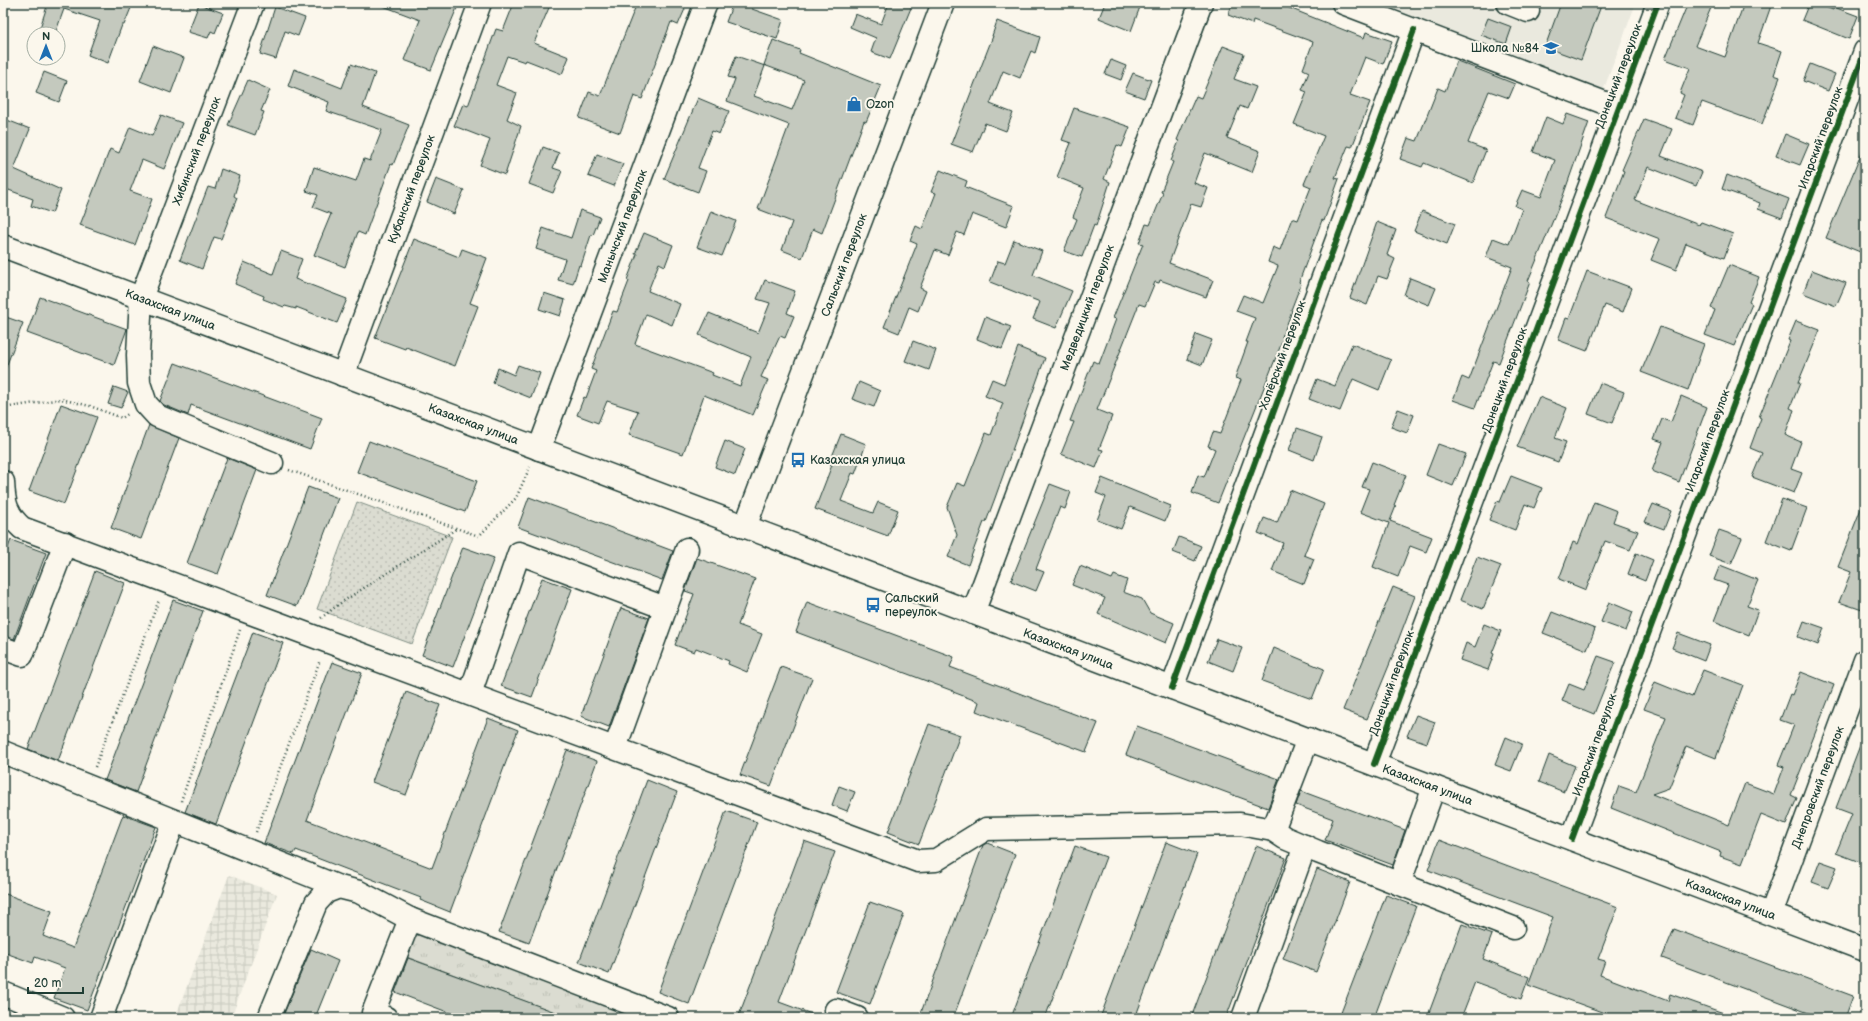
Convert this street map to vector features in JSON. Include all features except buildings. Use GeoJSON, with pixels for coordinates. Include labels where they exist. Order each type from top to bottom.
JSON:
{"type":"FeatureCollection","features":[{"type":"Feature","properties":{"kind":"street","name":"Хибинский переулок"},"geometry":{"type":"LineString","coordinates":[[146,404],[139,382],[138,355],[141,298],[252,3]]}},
{"type":"Feature","properties":{"kind":"street","name":"Кубанский переулок"},"geometry":{"type":"LineString","coordinates":[[343,374],[480,3]]}},
{"type":"Feature","properties":{"kind":"street","name":"Манычский переулок"},"geometry":{"type":"LineString","coordinates":[[539,449],[706,3]]}},
{"type":"Feature","properties":{"kind":"street","name":"Сальский переулок"},"geometry":{"type":"LineString","coordinates":[[745,527],[943,3]]}},
{"type":"Feature","properties":{"kind":"street","name":"Медведицкий переулок"},"geometry":{"type":"LineString","coordinates":[[973,613],[1201,3]]}},
{"type":"Feature","properties":{"kind":"street"},"geometry":{"type":"LineString","coordinates":[[1342,3],[1618,108]]}},
{"type":"Feature","properties":{"kind":"street"},"geometry":{"type":"LineString","coordinates":[[1508,3],[1528,11]]}},
{"type":"Feature","properties":{"kind":"street","name":"Донецкий переулок"},"geometry":{"type":"LineString","coordinates":[[1374,764],[1658,3]]}},
{"type":"Feature","properties":{"kind":"street","name":"Хопёрский переулок"},"geometry":{"type":"LineString","coordinates":[[1172,688],[1414,30]]}},
{"type":"Feature","properties":{"kind":"street","name":"Игарский переулок"},"geometry":{"type":"LineString","coordinates":[[1572,839],[1865,51]]}},
{"type":"Feature","properties":{"kind":"street","name":"Казахская улица"},"geometry":{"type":"LineString","coordinates":[[3,246],[1865,950]]}},
{"type":"Feature","properties":{"kind":"street"},"geometry":{"type":"LineString","coordinates":[[146,404],[157,416],[272,463]]}},
{"type":"Feature","properties":{"kind":"street"},"geometry":{"type":"LineString","coordinates":[[3,482],[4,502],[12,519],[22,528],[918,861],[936,860],[986,829],[1240,824],[1273,830],[1304,846],[1512,928]]}},
{"type":"Feature","properties":{"kind":"street"},"geometry":{"type":"LineString","coordinates":[[3,648],[22,655],[65,543]]}},
{"type":"Feature","properties":{"kind":"street"},"geometry":{"type":"LineString","coordinates":[[615,748],[687,549]]}},
{"type":"Feature","properties":{"kind":"street"},"geometry":{"type":"LineString","coordinates":[[470,694],[519,553],[666,608]]}},
{"type":"Feature","properties":{"kind":"street","name":"Днепровский переулок"},"geometry":{"type":"LineString","coordinates":[[1771,914],[1865,660]]}},
{"type":"Feature","properties":{"kind":"street"},"geometry":{"type":"LineString","coordinates":[[1273,830],[1308,739]]}},
{"type":"Feature","properties":{"kind":"street"},"geometry":{"type":"LineString","coordinates":[[3,752],[340,888],[359,892],[410,919],[646,1014],[668,1018]]}},
{"type":"Feature","properties":{"kind":"street"},"geometry":{"type":"LineString","coordinates":[[1398,884],[1434,787]]}},
{"type":"Feature","properties":{"kind":"street"},"geometry":{"type":"LineString","coordinates":[[101,1018],[174,820]]}},
{"type":"Feature","properties":{"kind":"street"},"geometry":{"type":"LineString","coordinates":[[1243,1018],[1304,846]]}},
{"type":"Feature","properties":{"kind":"street"},"geometry":{"type":"LineString","coordinates":[[269,1018],[316,903],[326,892],[340,888]]}},
{"type":"Feature","properties":{"kind":"street"},"geometry":{"type":"LineString","coordinates":[[386,1018],[373,1013],[410,919]]}},
{"type":"Feature","properties":{"kind":"street"},"geometry":{"type":"LineString","coordinates":[[3,993],[63,1018]]}},
{"type":"Feature","properties":{"kind":"street"},"geometry":{"type":"LineString","coordinates":[[836,1010],[857,1018]]}},
{"type":"Feature","properties":{"kind":"path"},"geometry":{"type":"LineString","coordinates":[[3,408],[61,399],[90,406],[122,418],[146,404]]}},
{"type":"Feature","properties":{"kind":"path"},"geometry":{"type":"LineString","coordinates":[[272,463],[479,536],[516,498],[539,449]]}},
{"type":"Feature","properties":{"kind":"path"},"geometry":{"type":"LineString","coordinates":[[303,632],[342,602],[456,528]]}},
{"type":"Feature","properties":{"kind":"path"},"geometry":{"type":"LineString","coordinates":[[88,786],[166,581]]}},
{"type":"Feature","properties":{"kind":"path"},"geometry":{"type":"LineString","coordinates":[[174,820],[247,611]]}},
{"type":"Feature","properties":{"kind":"path"},"geometry":{"type":"LineString","coordinates":[[249,850],[327,641]]}},
{"type":"Feature","properties":{"kind":"shaded area","name":"Школа №84"},"geometry":{"type":"Polygon","coordinates":[[[1362,3],[1636,3],[1602,94],[1362,3]]]}},
{"type":"Feature","properties":{"kind":"shaded area"},"geometry":{"type":"Polygon","coordinates":[[[229,875],[277,894],[231,1018],[220,1018],[209,1014],[208,1018],[175,1018],[229,875]]]}},
{"type":"Feature","properties":{"kind":"green space"},"geometry":{"type":"Polygon","coordinates":[[[357,502],[452,537],[412,644],[317,609],[357,502]]]}},
{"type":"Feature","properties":{"kind":"green space"},"geometry":{"type":"Polygon","coordinates":[[[417,922],[638,1006],[634,1018],[570,1018],[404,956],[417,922]]]}},
{"type":"Feature","properties":{"kind":"cycle path"},"geometry":{"type":"LineString","coordinates":[[1374,764],[1658,3]]}},
{"type":"Feature","properties":{"kind":"cycle path"},"geometry":{"type":"LineString","coordinates":[[1172,688],[1414,30]]}},
{"type":"Feature","properties":{"kind":"cycle path"},"geometry":{"type":"LineString","coordinates":[[1572,839],[1865,51]]}},
{"type":"Feature","properties":{"kind":"place","name":"Школа №84"},"geometry":{"type":"Point","coordinates":[1551,48]}},
{"type":"Feature","properties":{"kind":"place","name":"Ozon"},"geometry":{"type":"Point","coordinates":[854,104]}},
{"type":"Feature","properties":{"kind":"place","name":"Казахская улица"},"geometry":{"type":"Point","coordinates":[798,460]}},
{"type":"Feature","properties":{"kind":"place","name":"Сальский переулок"},"geometry":{"type":"Point","coordinates":[873,605]}}]}
